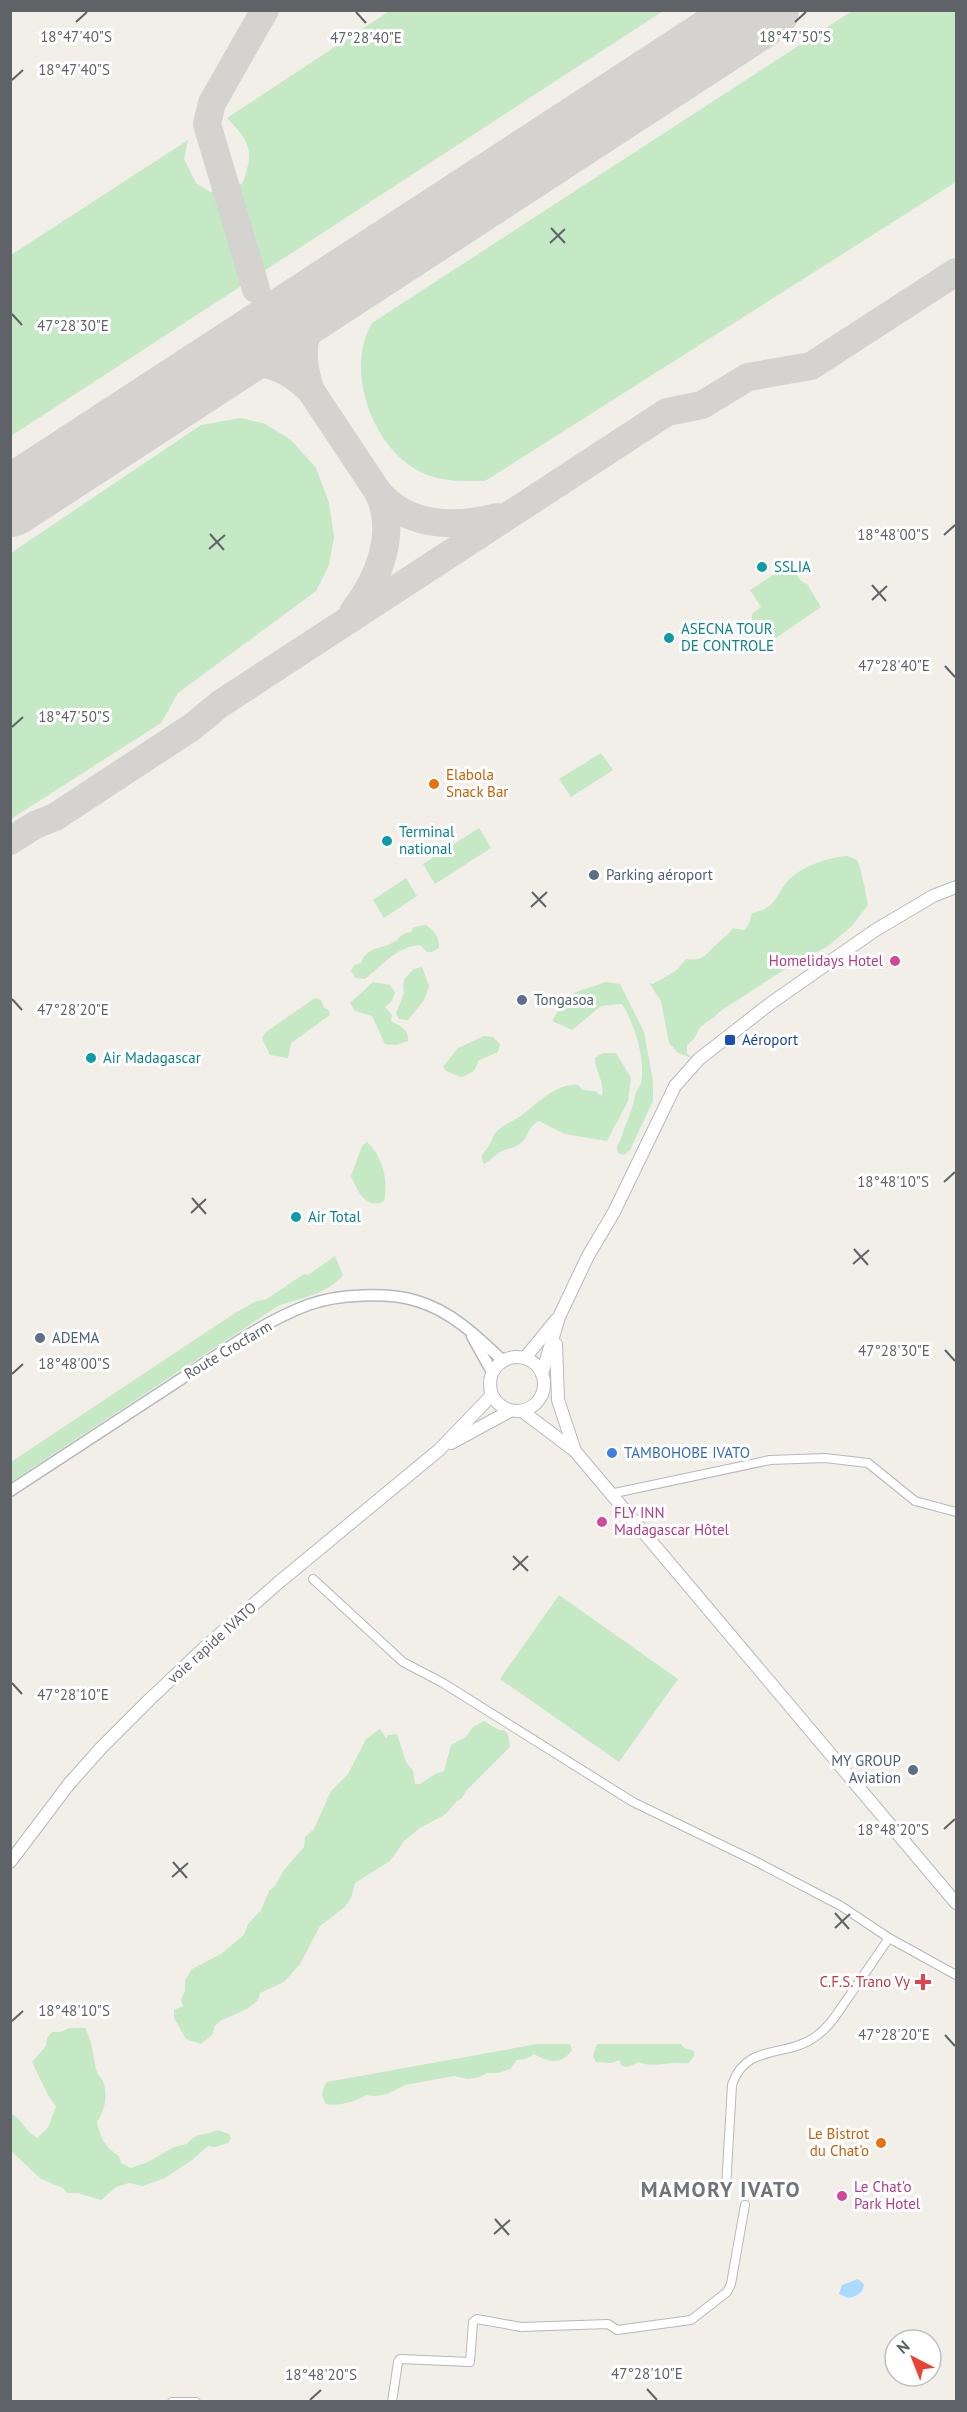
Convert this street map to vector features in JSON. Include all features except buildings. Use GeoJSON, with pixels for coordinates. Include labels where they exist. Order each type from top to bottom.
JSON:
{"type":"FeatureCollection","features":[{"type":"Feature","properties":{"kind":"main road"},"geometry":{"type":"LineString","coordinates":[[439,1450],[516,1411],[533,1406],[541,1397],[543,1380],[559,1318],[588,1256],[614,1212],[658,1116],[675,1086],[699,1059],[731,1032],[874,931],[933,896],[957,887]]}},
{"type":"Feature","properties":{"kind":"main road"},"geometry":{"type":"LineString","coordinates":[[525,1358],[559,1318]]}},
{"type":"Feature","properties":{"kind":"main road"},"geometry":{"type":"LineString","coordinates":[[559,1318],[556,1348],[558,1401],[574,1451]]}},
{"type":"Feature","properties":{"kind":"main road"},"geometry":{"type":"LineString","coordinates":[[574,1451],[536,1364],[525,1358],[512,1357],[502,1360],[492,1372],[489,1384],[491,1396],[499,1406],[516,1411],[574,1451],[957,1903]]}},
{"type":"Feature","properties":{"kind":"main road"},"geometry":{"type":"LineString","coordinates":[[439,1450],[491,1396]]}},
{"type":"Feature","properties":{"kind":"main road","name":"voie rapide IVATO"},"geometry":{"type":"LineString","coordinates":[[10,1862],[75,1777],[156,1694],[278,1583],[439,1450]]}},
{"type":"Feature","properties":{"kind":"street","name":"Route Crocfarm"},"geometry":{"type":"LineString","coordinates":[[10,1491],[217,1355],[310,1304],[355,1296],[384,1296],[414,1300],[435,1308],[467,1328],[502,1360]]}},
{"type":"Feature","properties":{"kind":"street","name":"Route Crocfarm"},"geometry":{"type":"LineString","coordinates":[[467,1328],[492,1372]]}},
{"type":"Feature","properties":{"kind":"street"},"geometry":{"type":"LineString","coordinates":[[610,1494],[770,1460],[825,1458],[868,1463],[915,1501],[957,1512]]}},
{"type":"Feature","properties":{"kind":"street"},"geometry":{"type":"LineString","coordinates":[[313,1579],[403,1662],[443,1683],[633,1803],[753,1860],[841,1906],[889,1938],[957,1975]]}},
{"type":"Feature","properties":{"kind":"street"},"geometry":{"type":"LineString","coordinates":[[726,2188],[732,2085],[735,2074],[745,2063],[756,2056],[805,2043],[828,2027],[889,1938]]}},
{"type":"Feature","properties":{"kind":"street"},"geometry":{"type":"LineString","coordinates":[[392,2402],[400,2359],[470,2362],[475,2320],[521,2326],[608,2324],[617,2330],[691,2320],[727,2292],[731,2284],[745,2205]]}},
{"type":"Feature","properties":{"kind":"street"},"geometry":{"type":"LineString","coordinates":[[172,2402],[196,2402]]}},
{"type":"Feature","properties":{"kind":"green space"},"geometry":{"type":"Polygon","coordinates":[[[391,10],[663,11],[11,436],[11,255],[188,140],[184,159],[196,183],[210,192],[226,190],[243,183],[249,162],[248,148],[246,141],[227,118],[391,10]]]}},
{"type":"Feature","properties":{"kind":"green space"},"geometry":{"type":"Polygon","coordinates":[[[852,11],[956,11],[956,182],[485,481],[440,479],[414,468],[396,453],[381,435],[370,413],[363,390],[361,366],[364,344],[372,323],[852,11]]]}},
{"type":"Feature","properties":{"kind":"green space"},"geometry":{"type":"Polygon","coordinates":[[[241,418],[265,424],[291,440],[316,468],[329,503],[334,537],[329,565],[316,591],[178,693],[161,723],[11,819],[11,553],[201,425],[241,418]]]}},
{"type":"Feature","properties":{"kind":"green space"},"geometry":{"type":"Polygon","coordinates":[[[790,564],[801,581],[807,584],[821,607],[773,640],[768,640],[752,619],[752,614],[761,607],[750,590],[790,564]]]}},
{"type":"Feature","properties":{"kind":"green space"},"geometry":{"type":"Polygon","coordinates":[[[601,753],[613,770],[571,797],[559,779],[601,753]]]}},
{"type":"Feature","properties":{"kind":"green space"},"geometry":{"type":"Polygon","coordinates":[[[479,828],[491,848],[435,884],[423,864],[479,828]]]}},
{"type":"Feature","properties":{"kind":"green space"},"geometry":{"type":"Polygon","coordinates":[[[847,856],[857,860],[868,905],[852,926],[827,947],[793,964],[705,1023],[687,1045],[687,1053],[692,1058],[678,1053],[669,1043],[661,1001],[649,983],[653,984],[677,970],[686,959],[692,960],[705,956],[733,928],[744,930],[749,924],[752,913],[770,906],[786,883],[798,872],[831,858],[847,856]]]}},
{"type":"Feature","properties":{"kind":"green space"},"geometry":{"type":"Polygon","coordinates":[[[406,878],[417,896],[384,918],[373,900],[406,878]]]}},
{"type":"Feature","properties":{"kind":"green space"},"geometry":{"type":"Polygon","coordinates":[[[426,925],[436,935],[439,948],[432,952],[427,952],[420,945],[404,949],[365,979],[356,978],[351,971],[354,965],[361,963],[367,953],[394,942],[402,935],[411,932],[414,927],[426,925]]]}},
{"type":"Feature","properties":{"kind":"green space"},"geometry":{"type":"Polygon","coordinates":[[[422,967],[429,986],[424,1000],[408,1020],[399,1019],[396,1014],[404,993],[405,978],[414,969],[422,967]]]}},
{"type":"Feature","properties":{"kind":"green space"},"geometry":{"type":"Polygon","coordinates":[[[373,982],[390,985],[395,992],[392,1001],[385,1007],[392,1015],[391,1021],[405,1031],[408,1041],[397,1045],[385,1044],[372,1016],[355,1011],[350,1003],[373,982]]]}},
{"type":"Feature","properties":{"kind":"green space"},"geometry":{"type":"Polygon","coordinates":[[[606,982],[620,984],[644,1032],[653,1081],[653,1101],[630,1150],[624,1155],[618,1153],[617,1146],[640,1084],[642,1063],[635,1031],[622,1004],[601,1006],[572,1030],[552,1021],[565,999],[576,992],[606,982]]]}},
{"type":"Feature","properties":{"kind":"green space"},"geometry":{"type":"Polygon","coordinates":[[[315,998],[321,1000],[330,1015],[291,1043],[288,1058],[270,1055],[262,1038],[266,1032],[315,998]]]}},
{"type":"Feature","properties":{"kind":"green space"},"geometry":{"type":"Polygon","coordinates":[[[484,1036],[493,1037],[500,1044],[498,1052],[478,1061],[470,1074],[461,1077],[446,1071],[443,1067],[458,1048],[484,1036]]]}},
{"type":"Feature","properties":{"kind":"green space"},"geometry":{"type":"Polygon","coordinates":[[[603,1053],[616,1053],[631,1078],[628,1101],[607,1141],[565,1134],[539,1121],[521,1143],[501,1151],[484,1164],[482,1155],[494,1134],[555,1090],[578,1085],[583,1090],[595,1091],[602,1096],[603,1091],[595,1058],[603,1053]]]}},
{"type":"Feature","properties":{"kind":"green space"},"geometry":{"type":"Polygon","coordinates":[[[367,1142],[377,1154],[385,1177],[384,1201],[378,1203],[372,1203],[363,1198],[351,1176],[362,1146],[367,1142]]]}},
{"type":"Feature","properties":{"kind":"green space"},"geometry":{"type":"Polygon","coordinates":[[[335,1256],[343,1275],[330,1287],[278,1306],[11,1482],[11,1462],[232,1315],[256,1301],[265,1300],[335,1256]]]}},
{"type":"Feature","properties":{"kind":"green space"},"geometry":{"type":"Polygon","coordinates":[[[559,1595],[678,1679],[619,1762],[500,1679],[559,1595]]]}},
{"type":"Feature","properties":{"kind":"green space"},"geometry":{"type":"Polygon","coordinates":[[[484,1721],[499,1730],[504,1730],[508,1735],[510,1747],[446,1814],[420,1828],[404,1841],[390,1861],[355,1883],[351,1898],[345,1907],[320,1926],[300,1964],[284,1982],[260,1993],[258,2000],[247,2009],[220,2021],[214,2027],[213,2034],[201,2044],[186,2039],[174,2018],[174,2010],[183,2006],[181,2000],[185,1991],[185,1980],[192,1969],[221,1954],[244,1935],[248,1924],[261,1910],[269,1891],[304,1847],[305,1837],[314,1829],[331,1791],[348,1774],[366,1739],[380,1729],[386,1738],[388,1735],[397,1734],[406,1762],[413,1771],[415,1784],[420,1784],[444,1771],[451,1745],[466,1737],[473,1727],[484,1721]]]}},
{"type":"Feature","properties":{"kind":"green space"},"geometry":{"type":"Polygon","coordinates":[[[69,2028],[85,2028],[91,2043],[97,2071],[103,2081],[105,2092],[104,2108],[97,2122],[104,2142],[119,2156],[121,2163],[131,2168],[148,2162],[174,2147],[187,2144],[197,2136],[218,2130],[229,2134],[231,2138],[228,2143],[214,2147],[208,2146],[165,2178],[143,2186],[129,2183],[116,2187],[101,2200],[78,2193],[67,2193],[63,2188],[41,2179],[11,2151],[11,2115],[14,2115],[37,2138],[48,2128],[56,2106],[32,2062],[46,2046],[47,2038],[52,2032],[61,2032],[69,2028]]]}},
{"type":"Feature","properties":{"kind":"green space"},"geometry":{"type":"Polygon","coordinates":[[[537,2044],[570,2044],[572,2050],[559,2060],[544,2059],[534,2054],[526,2059],[517,2060],[510,2069],[498,2073],[487,2073],[468,2079],[454,2076],[405,2085],[387,2094],[366,2095],[341,2104],[326,2104],[323,2096],[327,2082],[537,2044]]]}},
{"type":"Feature","properties":{"kind":"green space"},"geometry":{"type":"Polygon","coordinates":[[[597,2044],[681,2044],[684,2048],[694,2051],[694,2056],[689,2063],[652,2065],[639,2062],[627,2067],[621,2066],[620,2060],[612,2063],[596,2062],[593,2056],[597,2044]]]}},
{"type":"Feature","properties":{"kind":"water"},"geometry":{"type":"Polygon","coordinates":[[[858,2279],[864,2284],[859,2294],[848,2298],[839,2294],[842,2285],[858,2279]]]}},
{"type":"Feature","properties":{"kind":"taxiway"},"geometry":{"type":"LineString","coordinates":[[256,289],[207,124],[212,103],[265,10]]}},
{"type":"Feature","properties":{"kind":"taxiway"},"geometry":{"type":"LineString","coordinates":[[10,841],[35,825],[55,817],[192,727],[220,704],[667,412],[702,405],[748,377],[811,366],[956,272]]}},
{"type":"Feature","properties":{"kind":"taxiway"},"geometry":{"type":"LineString","coordinates":[[328,297],[313,319],[305,341],[307,377],[311,391],[378,492],[390,504],[403,512],[433,522],[465,523],[497,517]]}},
{"type":"Feature","properties":{"kind":"taxiway"},"geometry":{"type":"LineString","coordinates":[[209,372],[237,364],[263,364],[288,372],[311,391]]}},
{"type":"Feature","properties":{"kind":"taxiway"},"geometry":{"type":"LineString","coordinates":[[353,612],[371,585],[383,555],[386,523],[384,507],[378,492]]}},
{"type":"Feature","properties":{"kind":"runway"},"geometry":{"type":"LineString","coordinates":[[10,502],[764,10]]}},
{"type":"Feature","properties":{"kind":"place","name":"SSLIA"},"geometry":{"type":"Point","coordinates":[762,567]}},
{"type":"Feature","properties":{"kind":"place","name":"ASECNA TOUR DE CONTROLE"},"geometry":{"type":"Point","coordinates":[669,638]}},
{"type":"Feature","properties":{"kind":"place","name":"Elabola Snack Bar"},"geometry":{"type":"Point","coordinates":[434,784]}},
{"type":"Feature","properties":{"kind":"place","name":"Terminal national"},"geometry":{"type":"Point","coordinates":[387,841]}},
{"type":"Feature","properties":{"kind":"place","name":"Parking aéroport"},"geometry":{"type":"Point","coordinates":[594,875]}},
{"type":"Feature","properties":{"kind":"place","name":"Homelidays Hotel"},"geometry":{"type":"Point","coordinates":[895,961]}},
{"type":"Feature","properties":{"kind":"place","name":"Tongasoa"},"geometry":{"type":"Point","coordinates":[522,1000]}},
{"type":"Feature","properties":{"kind":"place","name":"Aéroport"},"geometry":{"type":"Point","coordinates":[730,1040]}},
{"type":"Feature","properties":{"kind":"place","name":"Air Madagascar"},"geometry":{"type":"Point","coordinates":[91,1058]}},
{"type":"Feature","properties":{"kind":"place","name":"Air Total"},"geometry":{"type":"Point","coordinates":[296,1217]}},
{"type":"Feature","properties":{"kind":"place","name":"ADEMA"},"geometry":{"type":"Point","coordinates":[40,1338]}},
{"type":"Feature","properties":{"kind":"place","name":"TAMBOHOBE IVATO"},"geometry":{"type":"Point","coordinates":[612,1453]}},
{"type":"Feature","properties":{"kind":"place","name":"FLY INN Madagascar Hôtel"},"geometry":{"type":"Point","coordinates":[602,1522]}},
{"type":"Feature","properties":{"kind":"place","name":"MY GROUP Aviation"},"geometry":{"type":"Point","coordinates":[913,1770]}},
{"type":"Feature","properties":{"kind":"place","name":"C.F.S. Trano Vy"},"geometry":{"type":"Point","coordinates":[923,1982]}},
{"type":"Feature","properties":{"kind":"place","name":"Le Bistrot du Chat'o"},"geometry":{"type":"Point","coordinates":[881,2143]}},
{"type":"Feature","properties":{"kind":"place","name":"Le Chat'o Park Hotel"},"geometry":{"type":"Point","coordinates":[842,2196]}},
{"type":"Feature","properties":{"kind":"district","name":"MAMORY IVATO"},"geometry":{"type":"Point","coordinates":[721,2190]}}]}
